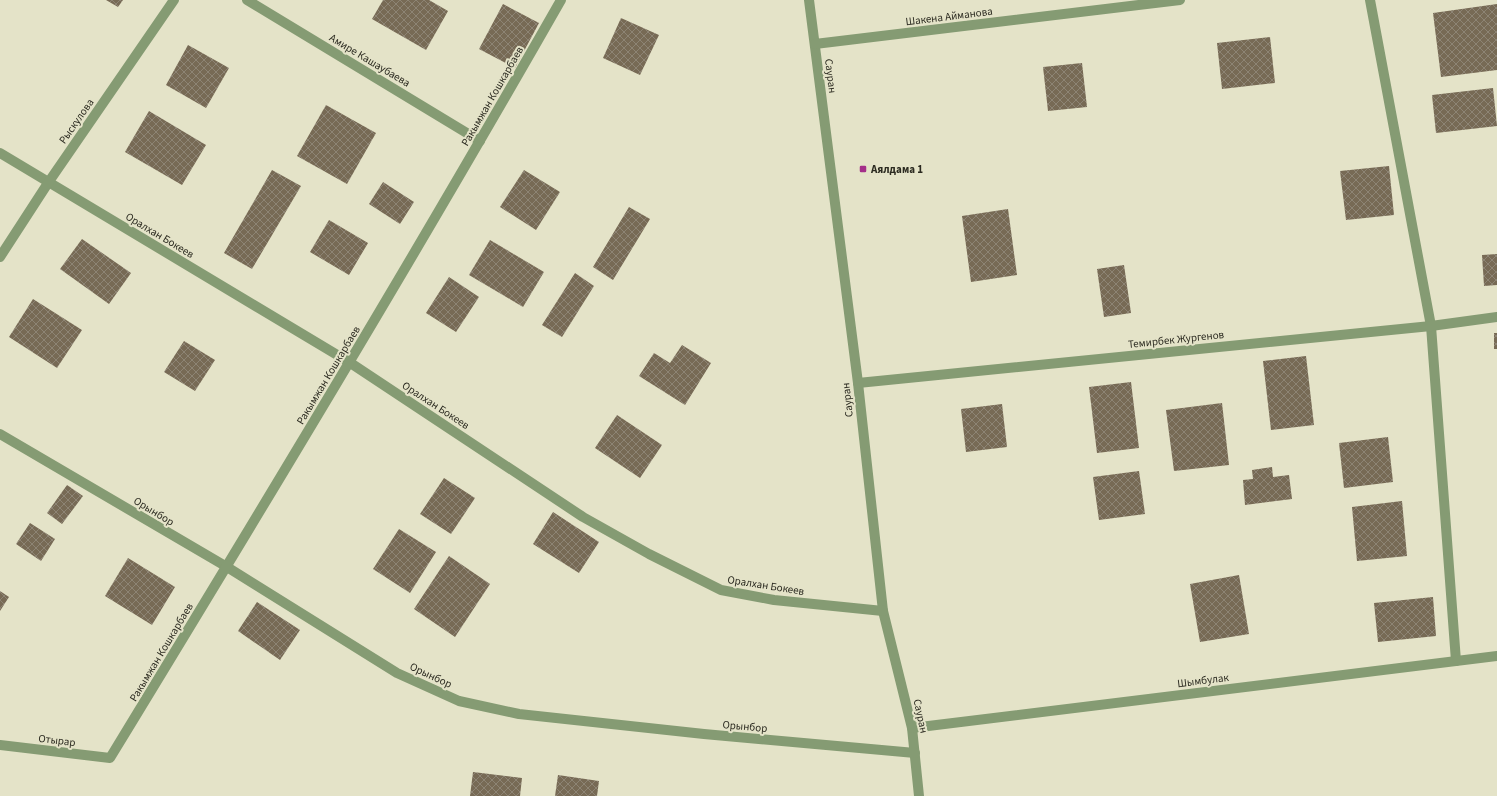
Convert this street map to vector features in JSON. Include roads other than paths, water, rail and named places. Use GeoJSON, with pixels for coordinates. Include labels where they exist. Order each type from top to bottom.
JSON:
{"type":"FeatureCollection","features":[{"type":"Feature","properties":{"kind":"street","name":"Рыскулова"},"geometry":{"type":"LineString","coordinates":[[0,257],[48,182],[174,0]]}},
{"type":"Feature","properties":{"kind":"street","name":"Амире Кашаубаева"},"geometry":{"type":"LineString","coordinates":[[247,0],[480,141]]}},
{"type":"Feature","properties":{"kind":"street","name":"Ракымжан Кошкарбаев"},"geometry":{"type":"LineString","coordinates":[[110,758],[227,568],[480,141],[560,0]]}},
{"type":"Feature","properties":{"kind":"street","name":"Сауран"},"geometry":{"type":"LineString","coordinates":[[809,0],[858,383],[883,611],[912,728],[919,796]]}},
{"type":"Feature","properties":{"kind":"street","name":"Шакена Айманова"},"geometry":{"type":"LineString","coordinates":[[815,44],[1180,0]]}},
{"type":"Feature","properties":{"kind":"street"},"geometry":{"type":"LineString","coordinates":[[1370,0],[1431,326],[1456,661]]}},
{"type":"Feature","properties":{"kind":"street","name":"Оралхан Бокеев"},"geometry":{"type":"LineString","coordinates":[[0,153],[349,362],[583,517],[648,554],[721,590],[774,600],[883,611]]}},
{"type":"Feature","properties":{"kind":"street","name":"Темирбек Жургенов"},"geometry":{"type":"LineString","coordinates":[[858,383],[1431,326],[1497,316]]}},
{"type":"Feature","properties":{"kind":"street","name":"Орынбор"},"geometry":{"type":"LineString","coordinates":[[0,434],[227,568],[397,672],[459,701],[518,714],[704,734],[915,753]]}},
{"type":"Feature","properties":{"kind":"street","name":"Шымбулак"},"geometry":{"type":"LineString","coordinates":[[912,728],[1497,656]]}},
{"type":"Feature","properties":{"kind":"street","name":"Отырар"},"geometry":{"type":"LineString","coordinates":[[0,745],[110,758]]}},
{"type":"Feature","properties":{"kind":"place","name":"Аялдама 1"},"geometry":{"type":"Point","coordinates":[863,169]}}]}
